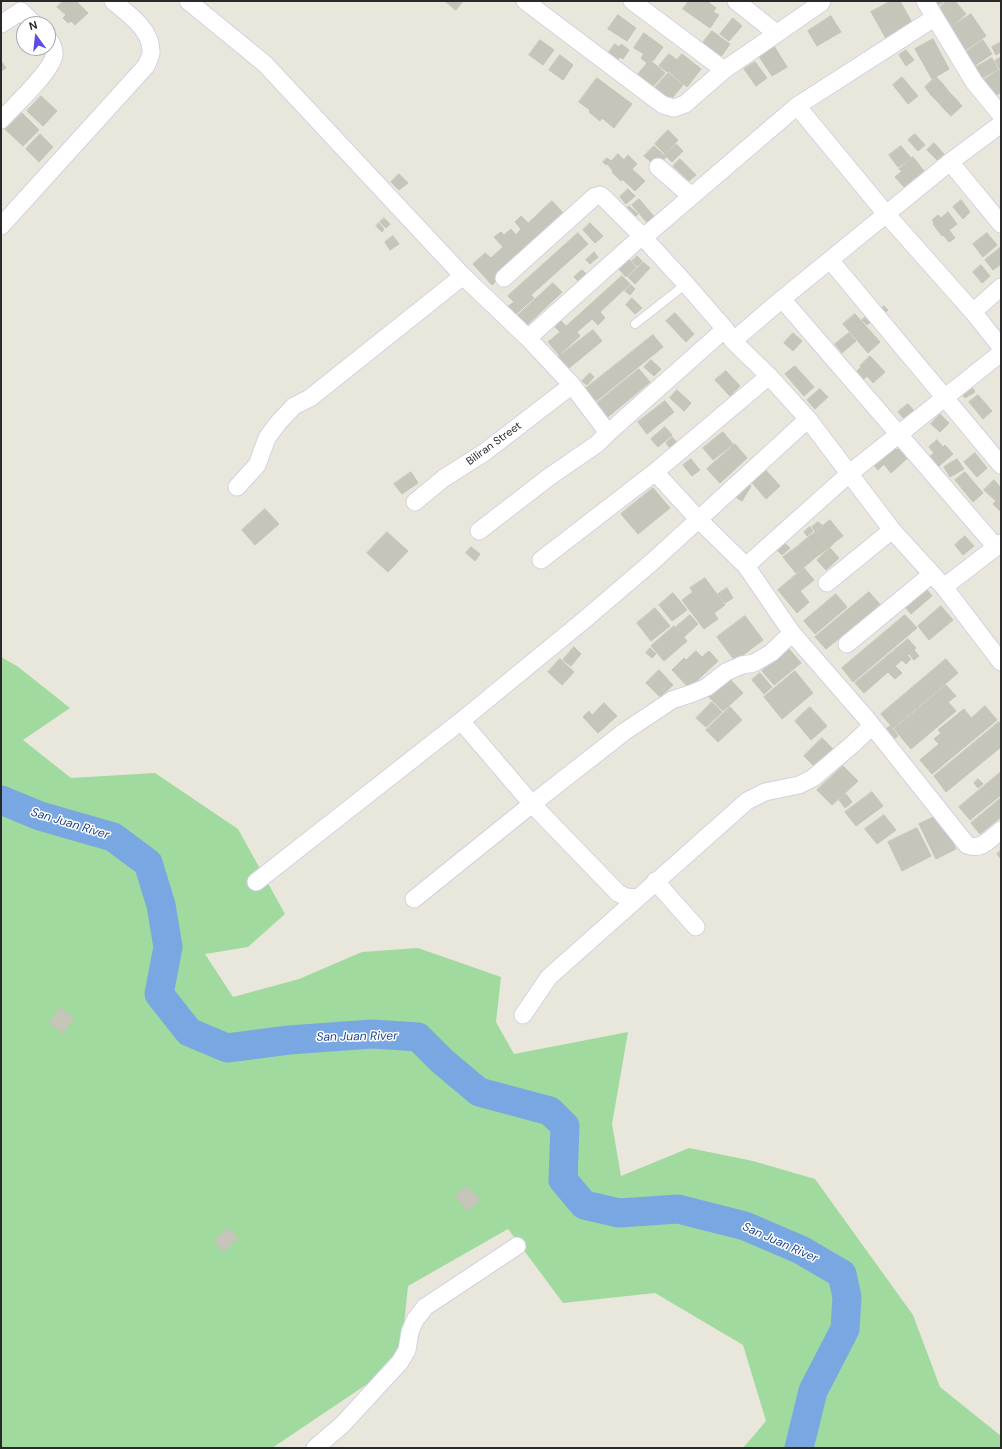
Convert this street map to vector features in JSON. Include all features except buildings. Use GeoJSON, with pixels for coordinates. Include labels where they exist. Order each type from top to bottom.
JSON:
{"type":"FeatureCollection","features":[{"type":"Feature","properties":{"kind":"street"},"geometry":{"type":"LineString","coordinates":[[1,226],[146,66],[152,52],[149,37],[138,24],[113,1]]}},
{"type":"Feature","properties":{"kind":"street"},"geometry":{"type":"LineString","coordinates":[[188,1],[265,64],[463,276],[528,338],[572,385],[608,433]]}},
{"type":"Feature","properties":{"kind":"street"},"geometry":{"type":"LineString","coordinates":[[525,1],[663,105],[674,108],[685,104],[724,70],[822,1]]}},
{"type":"Feature","properties":{"kind":"street"},"geometry":{"type":"LineString","coordinates":[[632,1],[724,70]]}},
{"type":"Feature","properties":{"kind":"street"},"geometry":{"type":"LineString","coordinates":[[736,1],[776,33]]}},
{"type":"Feature","properties":{"kind":"street"},"geometry":{"type":"LineString","coordinates":[[925,1],[974,82],[1001,115]]}},
{"type":"Feature","properties":{"kind":"street"},"geometry":{"type":"LineString","coordinates":[[1,24],[26,6],[30,16]]}},
{"type":"Feature","properties":{"kind":"street"},"geometry":{"type":"LineString","coordinates":[[528,338],[642,236],[651,231],[797,106],[934,18]]}},
{"type":"Feature","properties":{"kind":"street"},"geometry":{"type":"LineString","coordinates":[[1,120],[49,69],[54,56]]}},
{"type":"Feature","properties":{"kind":"street"},"geometry":{"type":"LineString","coordinates":[[797,106],[887,215],[973,312],[1001,347]]}},
{"type":"Feature","properties":{"kind":"street"},"geometry":{"type":"LineString","coordinates":[[479,531],[549,477],[597,444],[608,433],[729,335],[782,299],[887,215],[950,162],[1001,124]]}},
{"type":"Feature","properties":{"kind":"street"},"geometry":{"type":"LineString","coordinates":[[950,162],[1001,224]]}},
{"type":"Feature","properties":{"kind":"street"},"geometry":{"type":"LineString","coordinates":[[658,167],[691,196]]}},
{"type":"Feature","properties":{"kind":"street"},"geometry":{"type":"LineString","coordinates":[[504,278],[594,197],[600,195],[604,198],[642,236],[686,284],[729,335],[808,419],[892,530],[944,587],[1001,662]]}},
{"type":"Feature","properties":{"kind":"street"},"geometry":{"type":"LineString","coordinates":[[830,260],[1001,466]]}},
{"type":"Feature","properties":{"kind":"street"},"geometry":{"type":"LineString","coordinates":[[238,487],[257,465],[267,438],[278,423],[294,406],[310,398],[463,276]]}},
{"type":"Feature","properties":{"kind":"street"},"geometry":{"type":"LineString","coordinates":[[973,312],[1001,287]]}},
{"type":"Feature","properties":{"kind":"street"},"geometry":{"type":"LineString","coordinates":[[782,299],[899,435],[999,545],[944,587]]}},
{"type":"Feature","properties":{"kind":"street"},"geometry":{"type":"LineString","coordinates":[[746,566],[850,473],[1001,352]]}},
{"type":"Feature","properties":{"kind":"street"},"geometry":{"type":"LineString","coordinates":[[541,560],[655,472],[769,376]]}},
{"type":"Feature","properties":{"kind":"street","name":"Biliran Street"},"geometry":{"type":"LineString","coordinates":[[415,502],[444,478],[485,452],[572,385]]}},
{"type":"Feature","properties":{"kind":"street"},"geometry":{"type":"LineString","coordinates":[[256,882],[461,721],[583,621],[699,520],[808,419]]}},
{"type":"Feature","properties":{"kind":"street"},"geometry":{"type":"LineString","coordinates":[[655,472],[699,520],[746,566],[792,633],[866,718],[967,845],[973,848],[980,847],[1001,830]]}},
{"type":"Feature","properties":{"kind":"street"},"geometry":{"type":"LineString","coordinates":[[827,583],[892,530]]}},
{"type":"Feature","properties":{"kind":"street"},"geometry":{"type":"LineString","coordinates":[[847,644],[932,574]]}},
{"type":"Feature","properties":{"kind":"street"},"geometry":{"type":"LineString","coordinates":[[414,899],[624,732],[672,700],[707,687],[726,672],[742,665],[754,663],[771,653],[792,633]]}},
{"type":"Feature","properties":{"kind":"street"},"geometry":{"type":"LineString","coordinates":[[461,721],[532,804],[618,893],[626,897],[637,898]]}},
{"type":"Feature","properties":{"kind":"street"},"geometry":{"type":"LineString","coordinates":[[523,1015],[549,977],[655,881],[747,801],[765,792],[799,785],[813,778],[872,726]]}},
{"type":"Feature","properties":{"kind":"street"},"geometry":{"type":"LineString","coordinates":[[655,881],[696,927]]}},
{"type":"Feature","properties":{"kind":"street"},"geometry":{"type":"LineString","coordinates":[[314,1448],[342,1425],[400,1362],[407,1350],[410,1332],[425,1307],[517,1246]]}},
{"type":"Feature","properties":{"kind":"lane"},"geometry":{"type":"LineString","coordinates":[[635,324],[686,284]]}},
{"type":"Feature","properties":{"kind":"green space"},"geometry":{"type":"Polygon","coordinates":[[[1,657],[17,666],[70,708],[23,740],[71,778],[155,773],[238,829],[285,914],[248,947],[205,954],[233,997],[299,979],[362,952],[418,948],[501,977],[496,1022],[514,1054],[628,1032],[612,1124],[621,1176],[689,1148],[753,1161],[815,1179],[913,1315],[940,1387],[1001,1436],[1001,1448],[743,1448],[766,1421],[743,1345],[655,1293],[563,1303],[508,1229],[408,1286],[400,1362],[272,1448],[1,1448],[1,657]]]}},
{"type":"Feature","properties":{"kind":"waterway","name":"San Juan River"},"geometry":{"type":"LineString","coordinates":[[1,800],[40,816],[113,837],[148,863],[161,905],[168,947],[159,994],[189,1032],[227,1048],[289,1040],[372,1034],[418,1037],[442,1061],[479,1092],[550,1111],[565,1126],[563,1180],[584,1205],[619,1213],[678,1209],[745,1226],[801,1250],[842,1274],[847,1297],[845,1329],[813,1391],[799,1448]]}}]}
